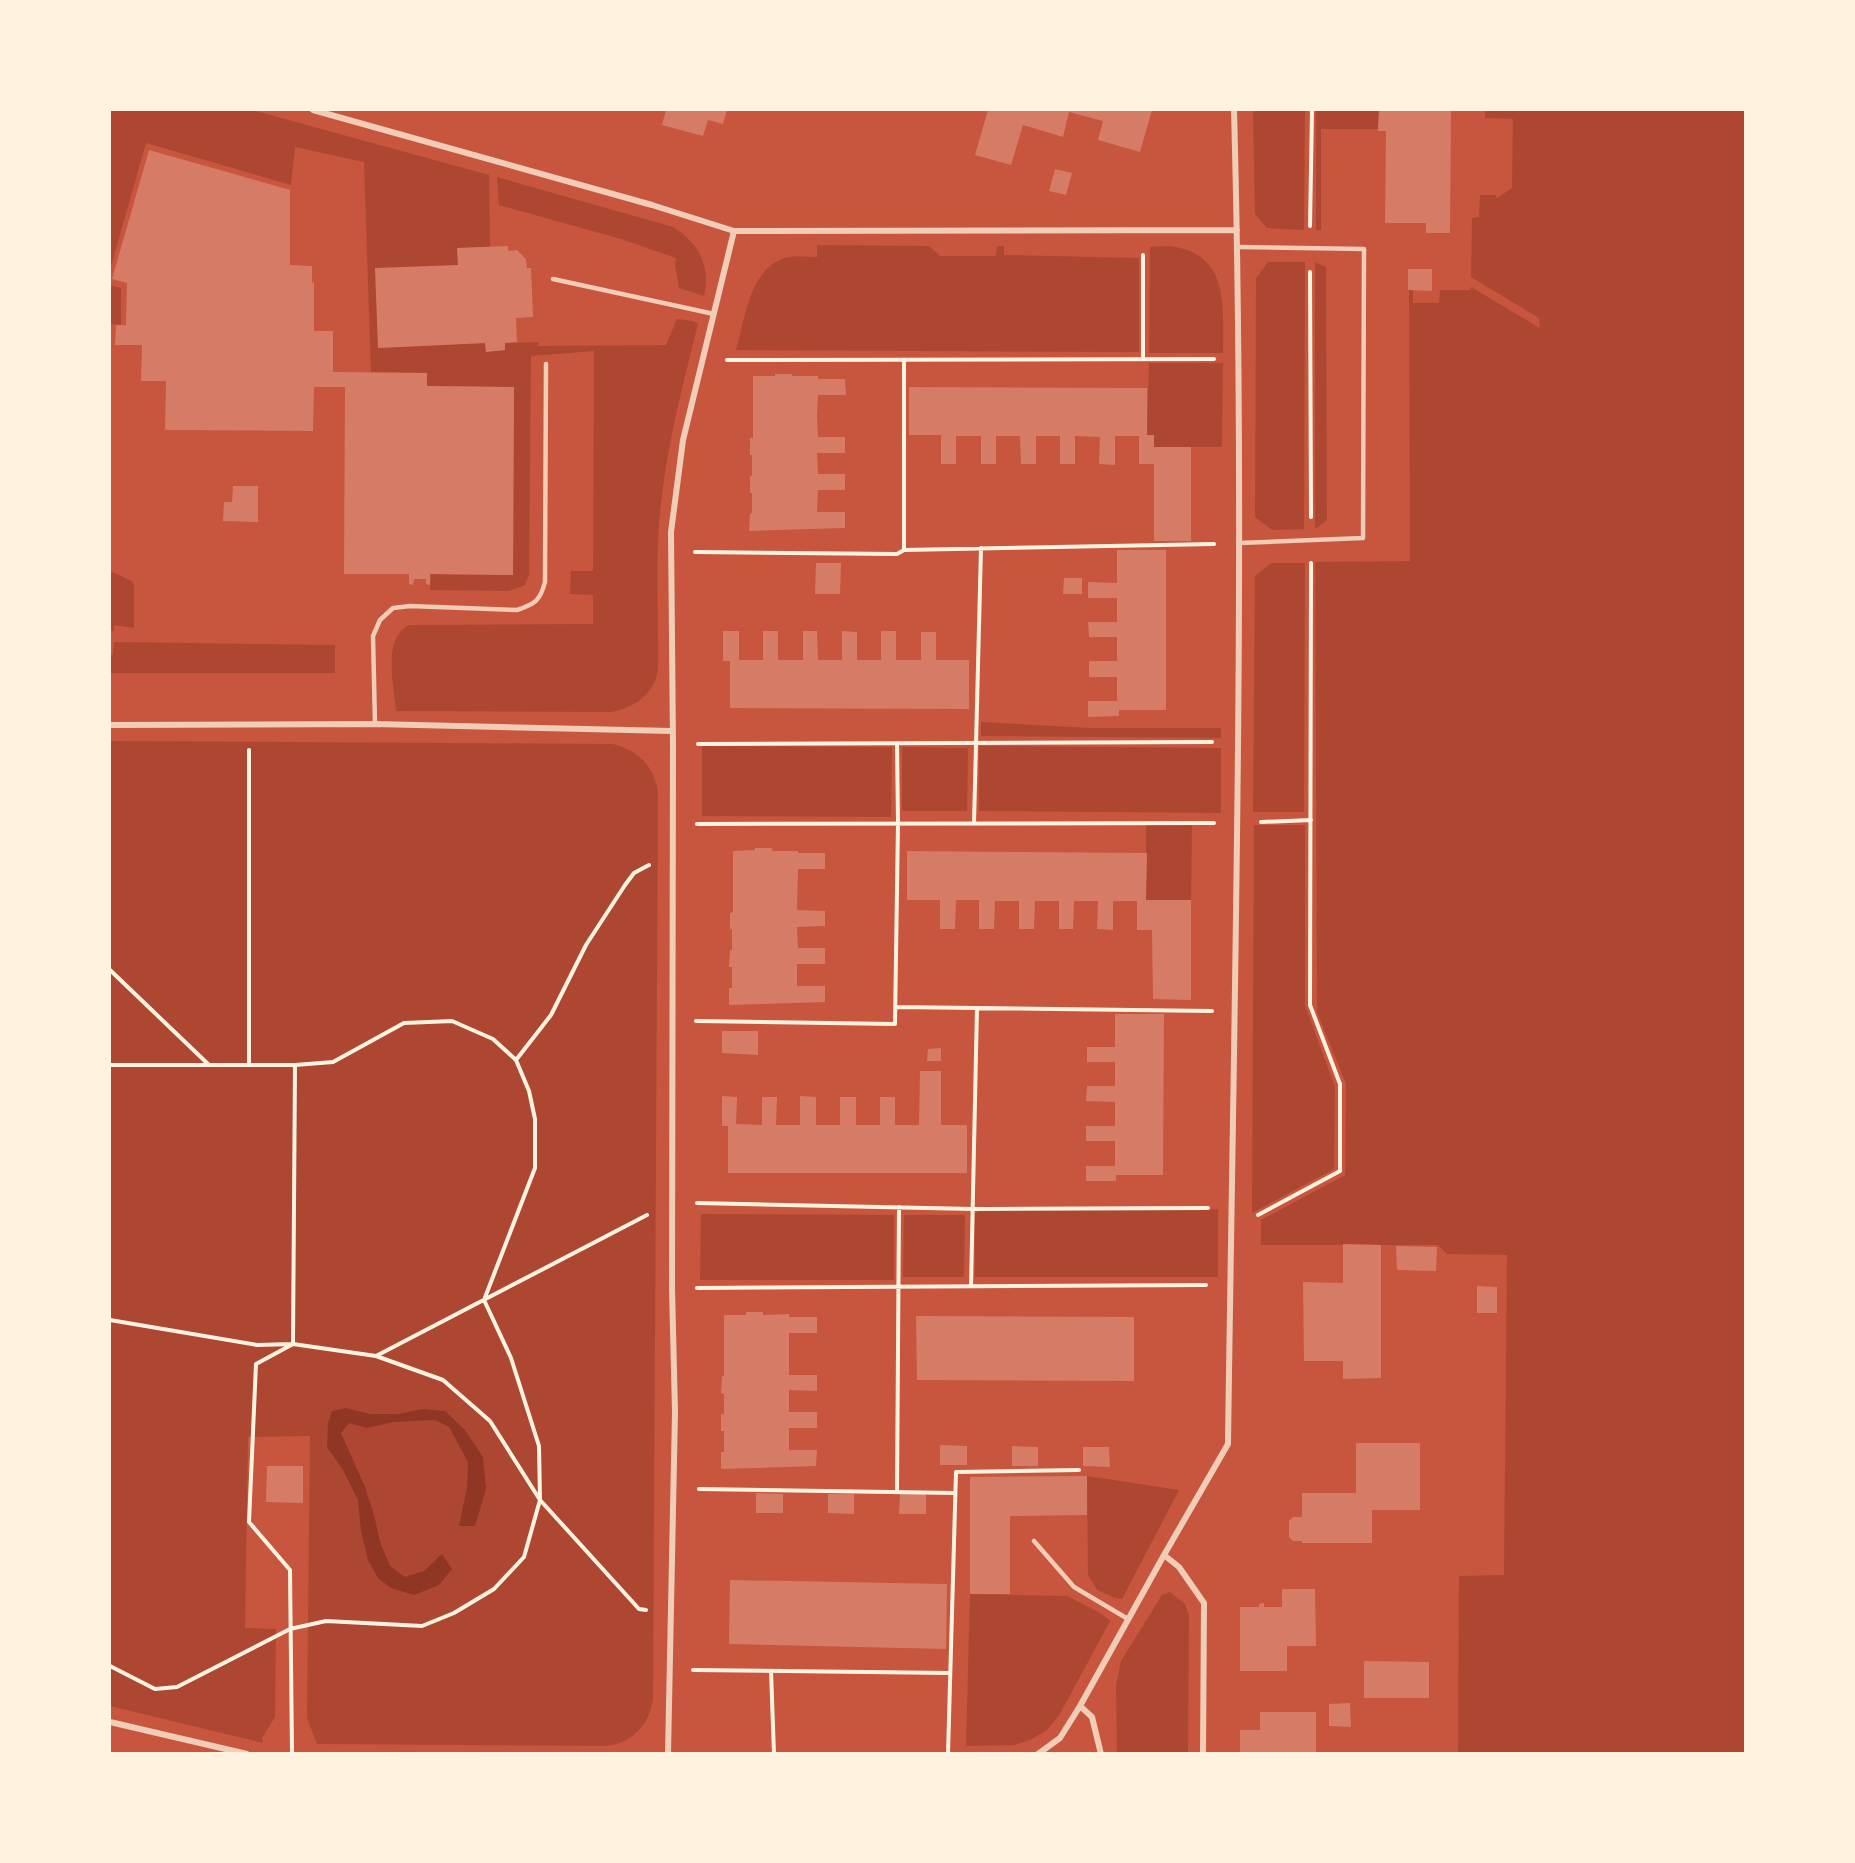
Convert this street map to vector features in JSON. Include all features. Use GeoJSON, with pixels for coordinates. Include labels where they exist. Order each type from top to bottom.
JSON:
{"type":"FeatureCollection","features":[{"type":"Feature","properties":{"kind":"street"},"geometry":{"type":"LineString","coordinates":[[313,110],[652,205],[734,231],[1237,230]]}},
{"type":"Feature","properties":{"kind":"street"},"geometry":{"type":"LineString","coordinates":[[1038,1754],[1060,1738],[1080,1706],[1228,1443],[1239,543],[1238,248],[1234,110]]}},
{"type":"Feature","properties":{"kind":"street"},"geometry":{"type":"LineString","coordinates":[[668,1754],[675,1488],[672,1288],[671,532],[683,440],[734,231]]}},
{"type":"Feature","properties":{"kind":"street"},"geometry":{"type":"LineString","coordinates":[[110,725],[375,724],[672,731]]}},
{"type":"Feature","properties":{"kind":"street"},"geometry":{"type":"LineString","coordinates":[[1164,1555],[1179,1567],[1204,1603],[1203,1754]]}},
{"type":"Feature","properties":{"kind":"street"},"geometry":{"type":"LineString","coordinates":[[1080,1706],[1092,1717],[1101,1754]]}},
{"type":"Feature","properties":{"kind":"street"},"geometry":{"type":"LineString","coordinates":[[110,1722],[247,1754]]}},
{"type":"Feature","properties":{"kind":"lane"},"geometry":{"type":"LineString","coordinates":[[1238,248],[1364,249],[1363,538],[1239,543]]}},
{"type":"Feature","properties":{"kind":"lane"},"geometry":{"type":"LineString","coordinates":[[553,279],[714,314]]}},
{"type":"Feature","properties":{"kind":"lane"},"geometry":{"type":"LineString","coordinates":[[375,724],[373,636],[380,620],[393,609],[410,606],[517,610],[532,605],[541,595],[545,582],[546,364]]}},
{"type":"Feature","properties":{"kind":"lane"},"geometry":{"type":"LineString","coordinates":[[1034,1541],[1074,1587],[1128,1619]]}},
{"type":"Feature","properties":{"kind":"path"},"geometry":{"type":"LineString","coordinates":[[376,1356],[672,1203],[1231,1211],[1256,1216],[1340,1171],[1340,1084],[1310,1005],[1312,110]]}},
{"type":"Feature","properties":{"kind":"path"},"geometry":{"type":"LineString","coordinates":[[1143,230],[1143,359]]}},
{"type":"Feature","properties":{"kind":"path"},"geometry":{"type":"LineString","coordinates":[[703,360],[1239,359]]}},
{"type":"Feature","properties":{"kind":"path"},"geometry":{"type":"LineString","coordinates":[[904,360],[904,549]]}},
{"type":"Feature","properties":{"kind":"path"},"geometry":{"type":"LineString","coordinates":[[671,552],[897,554],[904,549],[1239,543]]}},
{"type":"Feature","properties":{"kind":"path"},"geometry":{"type":"LineString","coordinates":[[974,823],[981,548]]}},
{"type":"Feature","properties":{"kind":"path"},"geometry":{"type":"LineString","coordinates":[[249,725],[249,1064]]}},
{"type":"Feature","properties":{"kind":"path"},"geometry":{"type":"LineString","coordinates":[[673,744],[1237,741]]}},
{"type":"Feature","properties":{"kind":"path"},"geometry":{"type":"LineString","coordinates":[[672,1021],[895,1024],[897,743]]}},
{"type":"Feature","properties":{"kind":"path"},"geometry":{"type":"LineString","coordinates":[[672,824],[1236,823],[1311,820]]}},
{"type":"Feature","properties":{"kind":"path"},"geometry":{"type":"LineString","coordinates":[[516,1060],[551,1015],[586,945],[634,873],[646,865],[672,866]]}},
{"type":"Feature","properties":{"kind":"path"},"geometry":{"type":"LineString","coordinates":[[110,970],[208,1064]]}},
{"type":"Feature","properties":{"kind":"path"},"geometry":{"type":"LineString","coordinates":[[896,1007],[1233,1011]]}},
{"type":"Feature","properties":{"kind":"path"},"geometry":{"type":"LineString","coordinates":[[970,1286],[977,1008]]}},
{"type":"Feature","properties":{"kind":"path"},"geometry":{"type":"LineString","coordinates":[[110,1065],[295,1065],[333,1062],[404,1023],[452,1021],[493,1039],[516,1060],[529,1091],[534,1119],[535,1168],[484,1300],[512,1358],[539,1446],[540,1500],[524,1557],[494,1589],[454,1613],[422,1626],[326,1621],[290,1629],[177,1687],[155,1689],[110,1666]]}},
{"type":"Feature","properties":{"kind":"path"},"geometry":{"type":"LineString","coordinates":[[293,1344],[295,1065]]}},
{"type":"Feature","properties":{"kind":"path"},"geometry":{"type":"LineString","coordinates":[[897,1491],[899,1207]]}},
{"type":"Feature","properties":{"kind":"path"},"geometry":{"type":"LineString","coordinates":[[672,1288],[1230,1284]]}},
{"type":"Feature","properties":{"kind":"path"},"geometry":{"type":"LineString","coordinates":[[110,1320],[257,1345],[293,1344],[376,1356],[443,1380],[490,1421],[540,1500],[639,1609],[673,1618]]}},
{"type":"Feature","properties":{"kind":"path"},"geometry":{"type":"LineString","coordinates":[[291,1754],[290,1570],[249,1522],[256,1364],[293,1344]]}},
{"type":"Feature","properties":{"kind":"path"},"geometry":{"type":"LineString","coordinates":[[948,1754],[956,1472],[1079,1470]]}},
{"type":"Feature","properties":{"kind":"path"},"geometry":{"type":"LineString","coordinates":[[675,1488],[956,1492]]}},
{"type":"Feature","properties":{"kind":"path"},"geometry":{"type":"LineString","coordinates":[[671,1670],[950,1673]]}},
{"type":"Feature","properties":{"kind":"path"},"geometry":{"type":"LineString","coordinates":[[771,1671],[774,1754]]}},
{"type":"Feature","properties":{"kind":"shaded area"},"geometry":{"type":"Polygon","coordinates":[[[110,110],[252,110],[489,175],[490,247],[457,248],[458,265],[379,348],[485,343],[486,352],[504,350],[505,343],[539,342],[538,346],[666,345],[677,319],[698,324],[682,387],[662,495],[657,561],[658,671],[652,687],[641,699],[635,704],[611,712],[396,711],[392,652],[401,631],[409,625],[593,624],[593,595],[570,594],[571,571],[593,571],[594,351],[531,356],[529,575],[525,585],[509,591],[430,590],[431,574],[513,575],[514,387],[427,386],[427,373],[371,372],[364,162],[295,147],[291,185],[146,143],[110,270],[110,110]]]}},
{"type":"Feature","properties":{"kind":"shaded area"},"geometry":{"type":"Polygon","coordinates":[[[1253,110],[1305,110],[1304,230],[1267,228],[1255,214],[1253,110]]]}},
{"type":"Feature","properties":{"kind":"shaded area"},"geometry":{"type":"Polygon","coordinates":[[[1316,110],[1379,110],[1378,129],[1321,129],[1321,230],[1316,230],[1316,110]]]}},
{"type":"Feature","properties":{"kind":"shaded area"},"geometry":{"type":"Polygon","coordinates":[[[1485,110],[1745,110],[1745,1753],[1458,1753],[1459,1576],[1504,1575],[1507,1255],[1447,1254],[1438,1245],[1261,1245],[1261,1220],[1345,1175],[1346,1084],[1317,1012],[1315,562],[1410,561],[1409,290],[1413,290],[1413,303],[1439,303],[1440,290],[1470,290],[1471,287],[1540,328],[1539,318],[1471,277],[1472,218],[1479,217],[1480,195],[1496,195],[1497,198],[1512,188],[1513,119],[1485,118],[1485,110]]]}},
{"type":"Feature","properties":{"kind":"shaded area"},"geometry":{"type":"Polygon","coordinates":[[[497,177],[673,227],[690,240],[701,256],[706,275],[704,296],[679,288],[676,258],[621,239],[499,205],[497,177]]]}},
{"type":"Feature","properties":{"kind":"shaded area"},"geometry":{"type":"Polygon","coordinates":[[[817,245],[929,246],[940,256],[996,256],[997,246],[1004,246],[1004,255],[1139,258],[1139,352],[736,350],[751,295],[766,270],[776,262],[789,257],[817,257],[817,245]]]}},
{"type":"Feature","properties":{"kind":"shaded area"},"geometry":{"type":"Polygon","coordinates":[[[1169,246],[1189,251],[1203,259],[1213,271],[1222,301],[1223,353],[1149,353],[1150,247],[1169,246]]]}},
{"type":"Feature","properties":{"kind":"shaded area"},"geometry":{"type":"Polygon","coordinates":[[[1268,262],[1305,262],[1304,529],[1272,530],[1255,517],[1256,278],[1268,262]]]}},
{"type":"Feature","properties":{"kind":"shaded area"},"geometry":{"type":"Polygon","coordinates":[[[1315,262],[1326,267],[1327,520],[1315,529],[1315,262]]]}},
{"type":"Feature","properties":{"kind":"shaded area"},"geometry":{"type":"Polygon","coordinates":[[[110,285],[121,288],[121,325],[110,324],[110,285]]]}},
{"type":"Feature","properties":{"kind":"shaded area"},"geometry":{"type":"Polygon","coordinates":[[[1149,363],[1223,363],[1222,447],[1154,447],[1154,435],[1147,435],[1149,363]]]}},
{"type":"Feature","properties":{"kind":"shaded area"},"geometry":{"type":"Polygon","coordinates":[[[1271,563],[1305,563],[1304,812],[1253,812],[1255,576],[1271,563]]]}},
{"type":"Feature","properties":{"kind":"shaded area"},"geometry":{"type":"Polygon","coordinates":[[[110,571],[132,581],[134,585],[134,628],[114,625],[114,631],[110,630],[110,571]]]}},
{"type":"Feature","properties":{"kind":"shaded area"},"geometry":{"type":"Polygon","coordinates":[[[114,642],[335,645],[335,673],[110,673],[110,655],[113,654],[114,642]]]}},
{"type":"Feature","properties":{"kind":"shaded area"},"geometry":{"type":"Polygon","coordinates":[[[981,722],[1091,728],[1221,728],[1221,738],[981,736],[981,722]]]}},
{"type":"Feature","properties":{"kind":"shaded area"},"geometry":{"type":"Polygon","coordinates":[[[110,741],[613,744],[631,751],[649,768],[658,794],[653,1698],[648,1717],[643,1725],[622,1742],[603,1746],[317,1744],[307,1718],[310,1436],[248,1437],[245,1628],[276,1629],[275,1717],[262,1738],[263,1743],[110,1706],[110,741]]]}},
{"type":"Feature","properties":{"kind":"shaded area"},"geometry":{"type":"Polygon","coordinates":[[[702,746],[892,747],[891,817],[702,816],[702,746]]]}},
{"type":"Feature","properties":{"kind":"shaded area"},"geometry":{"type":"Polygon","coordinates":[[[979,746],[1221,748],[1221,813],[979,811],[979,746]]]}},
{"type":"Feature","properties":{"kind":"shaded area"},"geometry":{"type":"Polygon","coordinates":[[[902,747],[968,748],[967,811],[902,811],[902,747]]]}},
{"type":"Feature","properties":{"kind":"shaded area"},"geometry":{"type":"Polygon","coordinates":[[[1146,825],[1192,825],[1191,900],[1146,900],[1146,825]]]}},
{"type":"Feature","properties":{"kind":"shaded area"},"geometry":{"type":"Polygon","coordinates":[[[1254,825],[1305,825],[1305,1005],[1335,1087],[1334,1169],[1252,1213],[1254,825]]]}},
{"type":"Feature","properties":{"kind":"shaded area"},"geometry":{"type":"Polygon","coordinates":[[[984,1206],[1218,1209],[1218,1277],[975,1277],[975,1214],[984,1206]]]}},
{"type":"Feature","properties":{"kind":"shaded area"},"geometry":{"type":"Polygon","coordinates":[[[701,1214],[894,1215],[894,1280],[700,1280],[701,1214]]]}},
{"type":"Feature","properties":{"kind":"shaded area"},"geometry":{"type":"Polygon","coordinates":[[[904,1215],[965,1215],[964,1277],[903,1277],[904,1215]]]}},
{"type":"Feature","properties":{"kind":"shaded area"},"geometry":{"type":"Polygon","coordinates":[[[346,1408],[370,1414],[398,1414],[423,1409],[445,1411],[465,1430],[483,1457],[486,1489],[475,1526],[459,1526],[467,1487],[468,1462],[449,1427],[435,1420],[393,1422],[367,1428],[349,1423],[341,1433],[365,1487],[380,1542],[390,1566],[405,1577],[424,1571],[442,1554],[452,1569],[439,1585],[414,1595],[391,1588],[378,1578],[368,1560],[361,1531],[358,1500],[343,1470],[327,1447],[328,1423],[332,1411],[346,1408]]]}},
{"type":"Feature","properties":{"kind":"shaded area"},"geometry":{"type":"Polygon","coordinates":[[[1087,1476],[1179,1490],[1122,1599],[1097,1590],[1088,1575],[1087,1476]]]}},
{"type":"Feature","properties":{"kind":"shaded area"},"geometry":{"type":"Polygon","coordinates":[[[1170,1592],[1185,1604],[1189,1616],[1188,1753],[1117,1753],[1116,1686],[1121,1661],[1162,1595],[1170,1592]]]}},
{"type":"Feature","properties":{"kind":"shaded area"},"geometry":{"type":"Polygon","coordinates":[[[970,1594],[1067,1596],[1102,1614],[1110,1621],[1060,1714],[1047,1730],[1030,1740],[1014,1745],[966,1746],[970,1594]]]}},
{"type":"Feature","properties":{"kind":"building"},"geometry":{"type":"Polygon","coordinates":[[[666,110],[727,110],[723,124],[708,120],[703,136],[662,125],[666,110]]]}},
{"type":"Feature","properties":{"kind":"building"},"geometry":{"type":"Polygon","coordinates":[[[988,110],[1152,110],[1140,152],[1098,140],[1103,121],[1069,112],[1063,137],[1023,125],[1011,165],[975,155],[988,110]]]}},
{"type":"Feature","properties":{"kind":"building"},"geometry":{"type":"Polygon","coordinates":[[[1379,110],[1451,110],[1450,233],[1426,233],[1426,223],[1385,223],[1386,131],[1378,131],[1379,110]]]}},
{"type":"Feature","properties":{"kind":"building"},"geometry":{"type":"Polygon","coordinates":[[[149,150],[290,190],[290,265],[312,266],[314,331],[333,331],[333,372],[427,373],[427,386],[514,387],[513,575],[430,574],[430,585],[426,584],[426,579],[414,579],[413,585],[409,584],[409,574],[344,574],[345,387],[314,387],[313,431],[165,430],[166,381],[141,381],[142,345],[115,345],[116,325],[126,325],[127,283],[112,279],[149,150]]]}},
{"type":"Feature","properties":{"kind":"building"},"geometry":{"type":"Polygon","coordinates":[[[1055,169],[1072,173],[1066,195],[1049,191],[1055,169]]]}},
{"type":"Feature","properties":{"kind":"building"},"geometry":{"type":"Polygon","coordinates":[[[508,246],[508,251],[517,250],[526,259],[527,268],[531,268],[533,317],[516,318],[517,342],[505,343],[505,350],[486,352],[485,343],[378,348],[375,268],[458,265],[457,248],[508,246]]]}},
{"type":"Feature","properties":{"kind":"building"},"geometry":{"type":"Polygon","coordinates":[[[1408,269],[1432,269],[1432,291],[1408,290],[1408,269]]]}},
{"type":"Feature","properties":{"kind":"building"},"geometry":{"type":"Polygon","coordinates":[[[775,374],[818,376],[818,379],[845,379],[846,395],[818,395],[818,437],[845,437],[845,453],[817,453],[818,474],[845,474],[845,490],[818,490],[817,512],[845,512],[845,528],[749,531],[750,514],[752,513],[750,438],[753,438],[753,376],[775,376],[775,374]]]}},
{"type":"Feature","properties":{"kind":"building"},"geometry":{"type":"Polygon","coordinates":[[[909,387],[1147,388],[1147,435],[1154,435],[1154,447],[1191,447],[1191,541],[1154,541],[1154,464],[1139,464],[1139,436],[1115,436],[1115,465],[1099,464],[1100,437],[1075,436],[1075,464],[1060,464],[1060,436],[1036,436],[1036,464],[1021,464],[1020,436],[996,436],[996,464],[981,464],[981,436],[956,436],[956,464],[941,464],[941,435],[909,435],[909,387]]]}},
{"type":"Feature","properties":{"kind":"building"},"geometry":{"type":"Polygon","coordinates":[[[233,486],[258,486],[258,522],[223,521],[224,502],[232,502],[233,486]]]}},
{"type":"Feature","properties":{"kind":"building"},"geometry":{"type":"Polygon","coordinates":[[[1117,550],[1166,550],[1166,710],[1119,710],[1119,716],[1088,717],[1088,701],[1117,701],[1117,677],[1089,677],[1089,661],[1117,661],[1117,637],[1089,637],[1088,622],[1117,622],[1117,598],[1088,598],[1088,582],[1117,583],[1117,550]]]}},
{"type":"Feature","properties":{"kind":"building"},"geometry":{"type":"Polygon","coordinates":[[[816,563],[841,563],[840,594],[815,594],[816,563]]]}},
{"type":"Feature","properties":{"kind":"building"},"geometry":{"type":"Polygon","coordinates":[[[1064,578],[1082,578],[1082,594],[1063,594],[1064,578]]]}},
{"type":"Feature","properties":{"kind":"building"},"geometry":{"type":"Polygon","coordinates":[[[723,631],[739,631],[739,660],[763,660],[763,631],[778,631],[778,660],[803,660],[803,631],[817,631],[818,660],[842,660],[842,631],[857,632],[857,660],[881,660],[881,631],[896,631],[896,660],[921,660],[921,632],[936,632],[936,660],[969,660],[969,709],[730,708],[730,661],[723,661],[723,631]]]}},
{"type":"Feature","properties":{"kind":"building"},"geometry":{"type":"Polygon","coordinates":[[[755,848],[772,848],[772,851],[798,851],[798,853],[825,853],[825,869],[798,869],[797,910],[825,911],[825,926],[797,927],[798,948],[825,948],[825,964],[797,964],[797,986],[825,986],[825,1002],[729,1005],[729,988],[732,988],[732,967],[729,967],[730,950],[732,950],[730,913],[733,912],[733,851],[755,850],[755,848]]]}},
{"type":"Feature","properties":{"kind":"building"},"geometry":{"type":"Polygon","coordinates":[[[907,851],[1147,853],[1146,900],[1191,900],[1191,1000],[1153,999],[1152,930],[1137,930],[1137,901],[1113,901],[1113,930],[1097,929],[1098,901],[1074,901],[1073,929],[1059,929],[1059,901],[1035,901],[1034,929],[1019,929],[1019,901],[995,901],[994,929],[979,929],[979,900],[956,900],[955,929],[940,929],[940,900],[907,900],[907,851]]]}},
{"type":"Feature","properties":{"kind":"building"},"geometry":{"type":"Polygon","coordinates":[[[1115,1014],[1164,1014],[1163,1175],[1116,1175],[1116,1181],[1086,1181],[1086,1166],[1115,1166],[1115,1141],[1086,1141],[1086,1126],[1115,1126],[1115,1102],[1086,1101],[1087,1086],[1115,1086],[1115,1062],[1087,1062],[1087,1047],[1115,1047],[1115,1014]]]}},
{"type":"Feature","properties":{"kind":"building"},"geometry":{"type":"Polygon","coordinates":[[[722,1031],[758,1031],[758,1055],[722,1053],[722,1031]]]}},
{"type":"Feature","properties":{"kind":"building"},"geometry":{"type":"Polygon","coordinates":[[[941,1048],[941,1061],[927,1061],[928,1049],[941,1048]]]}},
{"type":"Feature","properties":{"kind":"building"},"geometry":{"type":"Polygon","coordinates":[[[920,1071],[941,1071],[941,1125],[967,1125],[967,1173],[728,1173],[728,1126],[722,1126],[722,1096],[737,1097],[736,1124],[762,1125],[762,1097],[777,1097],[776,1125],[800,1125],[800,1096],[816,1097],[816,1125],[840,1125],[840,1097],[856,1097],[856,1125],[880,1125],[880,1097],[895,1097],[895,1125],[919,1125],[920,1071]]]}},
{"type":"Feature","properties":{"kind":"building"},"geometry":{"type":"Polygon","coordinates":[[[1343,1244],[1381,1245],[1381,1378],[1343,1379],[1343,1361],[1304,1361],[1303,1282],[1343,1283],[1343,1244]]]}},
{"type":"Feature","properties":{"kind":"building"},"geometry":{"type":"Polygon","coordinates":[[[1396,1246],[1437,1247],[1436,1271],[1397,1270],[1396,1246]]]}},
{"type":"Feature","properties":{"kind":"building"},"geometry":{"type":"Polygon","coordinates":[[[1477,1286],[1497,1287],[1497,1313],[1477,1313],[1477,1286]]]}},
{"type":"Feature","properties":{"kind":"building"},"geometry":{"type":"Polygon","coordinates":[[[746,1312],[763,1312],[763,1315],[789,1314],[789,1317],[817,1317],[817,1333],[789,1333],[789,1375],[817,1375],[817,1391],[789,1390],[789,1412],[817,1412],[817,1428],[789,1428],[789,1450],[817,1450],[816,1466],[721,1469],[721,1452],[724,1452],[721,1414],[724,1414],[724,1394],[721,1393],[722,1376],[724,1376],[724,1315],[746,1315],[746,1312]]]}},
{"type":"Feature","properties":{"kind":"building"},"geometry":{"type":"Polygon","coordinates":[[[916,1316],[1134,1317],[1134,1381],[917,1380],[916,1316]]]}},
{"type":"Feature","properties":{"kind":"building"},"geometry":{"type":"Polygon","coordinates":[[[1356,1443],[1420,1443],[1420,1510],[1372,1510],[1372,1543],[1293,1541],[1289,1537],[1289,1521],[1293,1517],[1302,1517],[1302,1493],[1356,1493],[1356,1443]]]}},
{"type":"Feature","properties":{"kind":"building"},"geometry":{"type":"Polygon","coordinates":[[[940,1445],[967,1446],[967,1465],[940,1465],[940,1445]]]}},
{"type":"Feature","properties":{"kind":"building"},"geometry":{"type":"Polygon","coordinates":[[[1012,1446],[1038,1447],[1038,1466],[1012,1466],[1012,1446]]]}},
{"type":"Feature","properties":{"kind":"building"},"geometry":{"type":"Polygon","coordinates":[[[1083,1447],[1109,1447],[1110,1467],[1083,1466],[1083,1447]]]}},
{"type":"Feature","properties":{"kind":"building"},"geometry":{"type":"Polygon","coordinates":[[[267,1466],[303,1466],[303,1503],[266,1502],[267,1466]]]}},
{"type":"Feature","properties":{"kind":"building"},"geometry":{"type":"Polygon","coordinates":[[[1087,1476],[1087,1515],[1010,1516],[1010,1594],[970,1594],[970,1477],[1087,1476]]]}},
{"type":"Feature","properties":{"kind":"building"},"geometry":{"type":"Polygon","coordinates":[[[756,1493],[783,1494],[783,1513],[756,1513],[756,1493]]]}},
{"type":"Feature","properties":{"kind":"building"},"geometry":{"type":"Polygon","coordinates":[[[828,1494],[854,1494],[854,1514],[828,1513],[828,1494]]]}},
{"type":"Feature","properties":{"kind":"building"},"geometry":{"type":"Polygon","coordinates":[[[900,1494],[926,1494],[926,1514],[899,1514],[900,1494]]]}},
{"type":"Feature","properties":{"kind":"building"},"geometry":{"type":"Polygon","coordinates":[[[730,1580],[947,1584],[946,1649],[729,1644],[730,1580]]]}},
{"type":"Feature","properties":{"kind":"building"},"geometry":{"type":"Polygon","coordinates":[[[1282,1589],[1315,1589],[1316,1646],[1287,1646],[1287,1671],[1240,1671],[1240,1607],[1259,1607],[1259,1604],[1264,1603],[1264,1607],[1282,1607],[1282,1589]]]}},
{"type":"Feature","properties":{"kind":"building"},"geometry":{"type":"Polygon","coordinates":[[[1364,1661],[1429,1662],[1429,1698],[1364,1698],[1364,1661]]]}},
{"type":"Feature","properties":{"kind":"building"},"geometry":{"type":"Polygon","coordinates":[[[1350,1703],[1351,1727],[1329,1726],[1329,1704],[1350,1703]]]}},
{"type":"Feature","properties":{"kind":"building"},"geometry":{"type":"Polygon","coordinates":[[[1260,1712],[1316,1712],[1316,1754],[1240,1754],[1240,1730],[1260,1730],[1260,1712]]]}}]}
